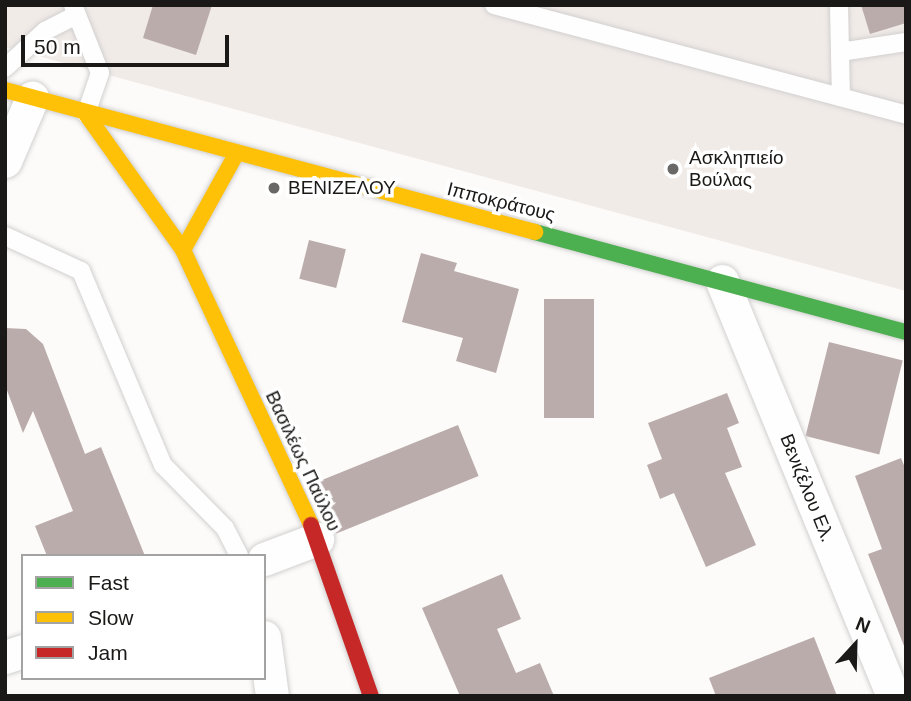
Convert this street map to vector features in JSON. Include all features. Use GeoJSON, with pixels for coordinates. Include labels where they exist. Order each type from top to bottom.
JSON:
{"type":"FeatureCollection","features":[{"type":"Feature","properties":{"kind":"street"},"geometry":{"type":"LineString","coordinates":[[5,161],[19,94],[86,114]]}},
{"type":"Feature","properties":{"kind":"street","name":"Ιπποκράτους"},"geometry":{"type":"LineString","coordinates":[[86,114],[235,156],[722,281],[906,332]]}},
{"type":"Feature","properties":{"kind":"street","name":"Βασιλέως Παύλου"},"geometry":{"type":"LineString","coordinates":[[86,114],[183,250],[317,539],[371,696]]}},
{"type":"Feature","properties":{"kind":"street"},"geometry":{"type":"LineString","coordinates":[[183,250],[235,156]]}},
{"type":"Feature","properties":{"kind":"street","name":"Βενιζέλου Ελ."},"geometry":{"type":"LineString","coordinates":[[722,281],[893,696]]}},
{"type":"Feature","properties":{"kind":"street"},"geometry":{"type":"LineString","coordinates":[[266,558],[317,539]]}},
{"type":"Feature","properties":{"kind":"street"},"geometry":{"type":"LineString","coordinates":[[266,652],[272,696]]}},
{"type":"Feature","properties":{"kind":"lane"},"geometry":{"type":"LineString","coordinates":[[494,5],[548,12],[906,115]]}},
{"type":"Feature","properties":{"kind":"lane"},"geometry":{"type":"LineString","coordinates":[[839,5],[841,97]]}},
{"type":"Feature","properties":{"kind":"lane"},"geometry":{"type":"LineString","coordinates":[[5,68],[45,31],[75,10],[100,74],[86,114]]}},
{"type":"Feature","properties":{"kind":"lane"},"geometry":{"type":"LineString","coordinates":[[840,52],[906,42]]}},
{"type":"Feature","properties":{"kind":"lane"},"geometry":{"type":"LineString","coordinates":[[5,236],[81,271],[163,465],[225,528],[238,554]]}},
{"type":"Feature","properties":{"kind":"shaded area","name":"Ασκληπιείο Βούλας"},"geometry":{"type":"Polygon","coordinates":[[[5,5],[906,5],[906,291],[5,47],[5,5]]]}},
{"type":"Feature","properties":{"kind":"building"},"geometry":{"type":"Polygon","coordinates":[[[153,5],[212,5],[196,55],[143,38],[153,5]]]}},
{"type":"Feature","properties":{"kind":"building"},"geometry":{"type":"Polygon","coordinates":[[[861,5],[906,5],[906,23],[870,34],[861,5]]]}},
{"type":"Feature","properties":{"kind":"building"},"geometry":{"type":"Polygon","coordinates":[[[309,240],[346,249],[336,288],[299,279],[309,240]]]}},
{"type":"Feature","properties":{"kind":"building"},"geometry":{"type":"Polygon","coordinates":[[[421,253],[457,263],[454,271],[519,289],[496,373],[456,361],[463,338],[402,322],[421,253]]]}},
{"type":"Feature","properties":{"kind":"building"},"geometry":{"type":"Polygon","coordinates":[[[544,299],[594,299],[594,418],[544,418],[544,299]]]}},
{"type":"Feature","properties":{"kind":"building"},"geometry":{"type":"Polygon","coordinates":[[[5,328],[26,329],[43,344],[85,454],[101,447],[144,554],[46,554],[35,526],[73,511],[33,411],[23,433],[5,385],[5,328]]]}},
{"type":"Feature","properties":{"kind":"building"},"geometry":{"type":"Polygon","coordinates":[[[829,342],[903,360],[879,455],[806,436],[829,342]]]}},
{"type":"Feature","properties":{"kind":"building"},"geometry":{"type":"Polygon","coordinates":[[[727,393],[739,423],[727,428],[742,467],[725,473],[756,545],[706,567],[674,493],[660,499],[647,465],[662,459],[648,423],[727,393]]]}},
{"type":"Feature","properties":{"kind":"building"},"geometry":{"type":"Polygon","coordinates":[[[458,425],[479,476],[336,534],[315,483],[458,425]]]}},
{"type":"Feature","properties":{"kind":"building"},"geometry":{"type":"Polygon","coordinates":[[[901,458],[906,470],[904,646],[868,554],[882,549],[855,476],[901,458]]]}},
{"type":"Feature","properties":{"kind":"building"},"geometry":{"type":"Polygon","coordinates":[[[502,574],[521,619],[497,629],[516,673],[540,663],[554,696],[460,696],[422,608],[502,574]]]}},
{"type":"Feature","properties":{"kind":"building"},"geometry":{"type":"Polygon","coordinates":[[[814,637],[837,696],[716,696],[709,678],[814,637]]]}},
{"type":"Feature","properties":{"kind":"traffic: fast"},"geometry":{"type":"LineString","coordinates":[[535,232],[906,332]]}},
{"type":"Feature","properties":{"kind":"traffic: slow"},"geometry":{"type":"LineString","coordinates":[[5,90],[535,232]]}},
{"type":"Feature","properties":{"kind":"traffic: slow"},"geometry":{"type":"LineString","coordinates":[[86,114],[183,250],[311,525]]}},
{"type":"Feature","properties":{"kind":"traffic: slow"},"geometry":{"type":"LineString","coordinates":[[183,250],[235,156]]}},
{"type":"Feature","properties":{"kind":"traffic: jam"},"geometry":{"type":"LineString","coordinates":[[311,525],[371,696]]}},
{"type":"Feature","properties":{"kind":"place","name":"Ασκληπιείο Βούλας"},"geometry":{"type":"Point","coordinates":[673,169]}},
{"type":"Feature","properties":{"kind":"place","name":"ΒΕΝΙΖΕΛΟΥ"},"geometry":{"type":"Point","coordinates":[274,188]}}]}
